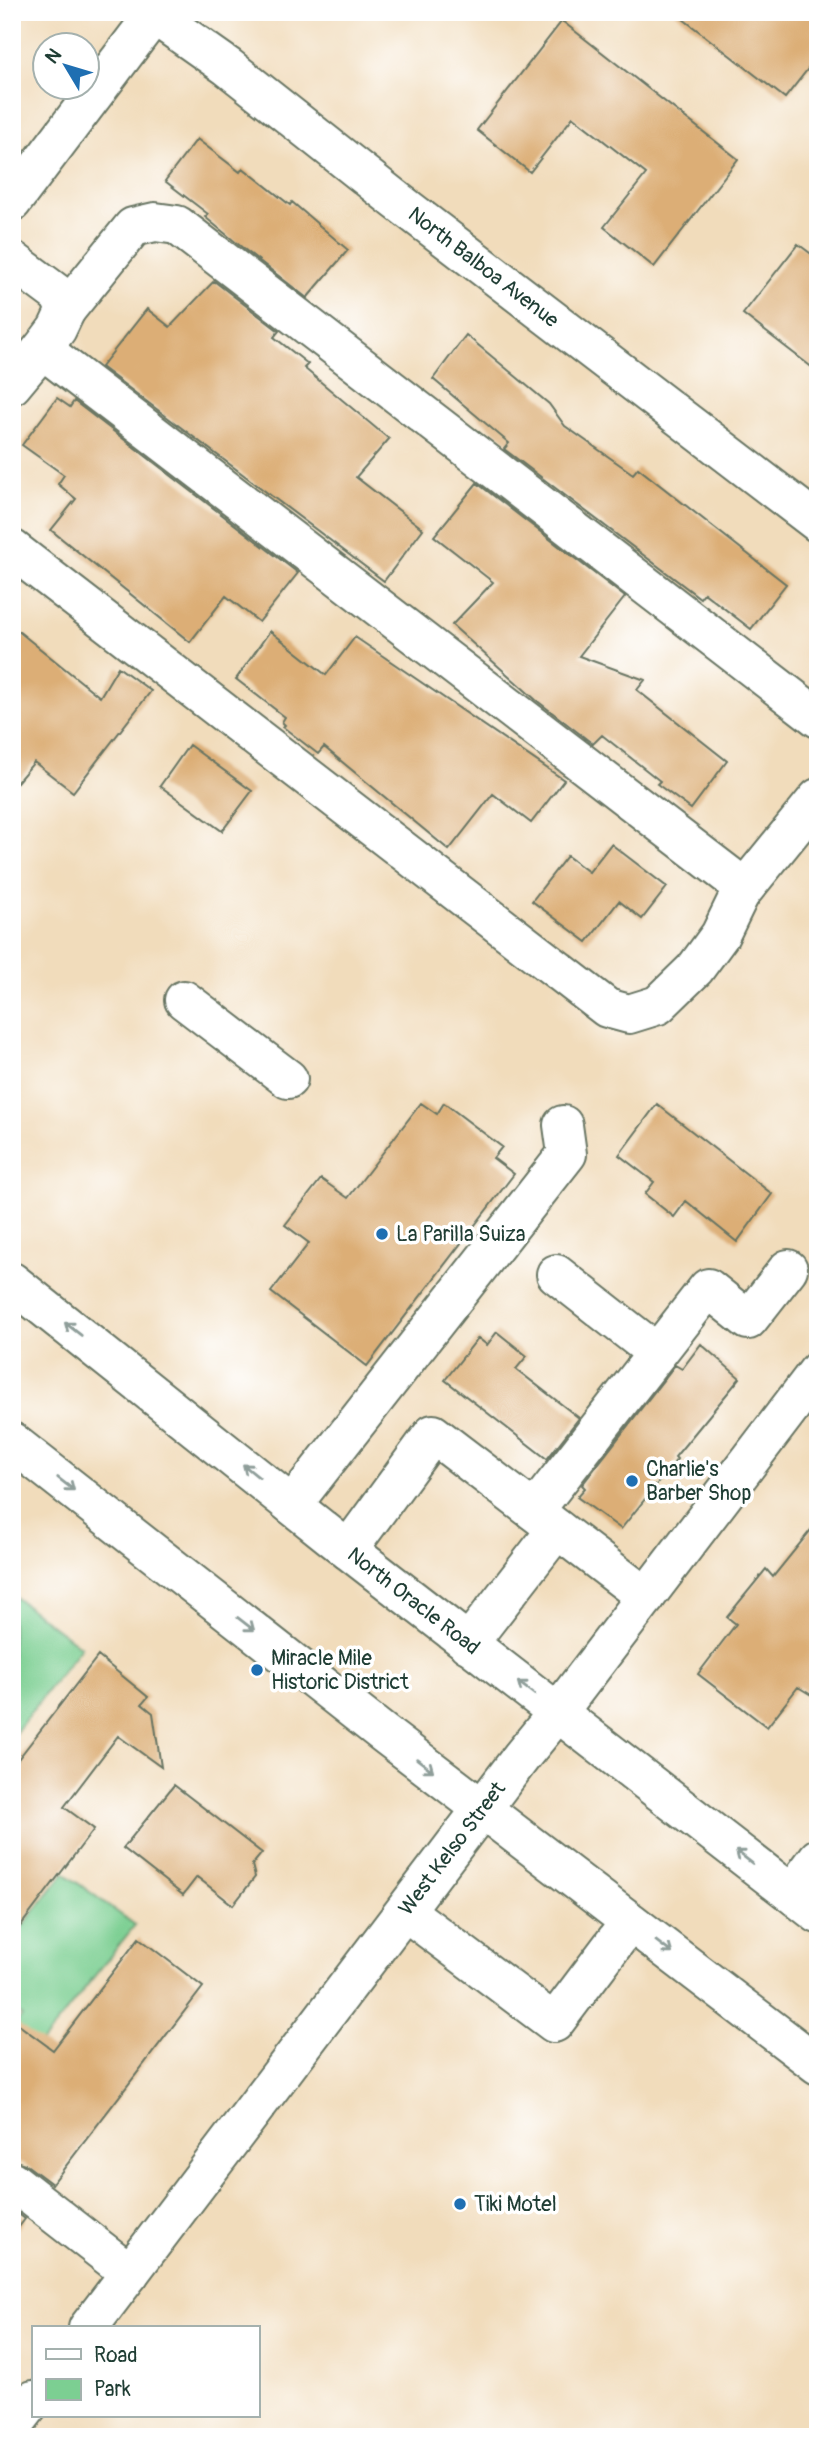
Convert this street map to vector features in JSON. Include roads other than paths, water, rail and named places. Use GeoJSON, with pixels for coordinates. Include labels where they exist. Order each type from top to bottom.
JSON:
{"type":"FeatureCollection","features":[{"type":"Feature","properties":{"kind":"street"},"geometry":{"type":"LineString","coordinates":[[12,202],[153,13]]}},
{"type":"Feature","properties":{"kind":"street","name":"North Balboa Avenue"},"geometry":{"type":"LineString","coordinates":[[153,13],[228,67],[407,208],[818,523]]}},
{"type":"Feature","properties":{"kind":"street"},"geometry":{"type":"LineString","coordinates":[[12,385],[57,329],[66,310],[133,227],[155,222],[177,225],[818,718]]}},
{"type":"Feature","properties":{"kind":"street"},"geometry":{"type":"LineString","coordinates":[[12,260],[59,295],[66,310]]}},
{"type":"Feature","properties":{"kind":"street"},"geometry":{"type":"LineString","coordinates":[[41,349],[733,879],[740,894]]}},
{"type":"Feature","properties":{"kind":"street"},"geometry":{"type":"LineString","coordinates":[[12,549],[607,1007],[629,1014],[658,1005],[695,969],[720,935],[740,894],[818,797]]}},
{"type":"Feature","properties":{"kind":"street"},"geometry":{"type":"LineString","coordinates":[[184,1000],[288,1079]]}},
{"type":"Feature","properties":{"kind":"street"},"geometry":{"type":"LineString","coordinates":[[292,1505],[567,1154],[563,1125]]}},
{"type":"Feature","properties":{"kind":"street"},"geometry":{"type":"LineString","coordinates":[[468,1644],[546,1520],[657,1353],[709,1288],[748,1320],[788,1269]]}},
{"type":"Feature","properties":{"kind":"street"},"geometry":{"type":"LineString","coordinates":[[556,1274],[657,1353]]}},
{"type":"Feature","properties":{"kind":"street","name":"North Oracle Road"},"geometry":{"type":"LineString","coordinates":[[12,1282],[348,1550],[805,1904]]}},
{"type":"Feature","properties":{"kind":"street","name":"West Kelso Street"},"geometry":{"type":"LineString","coordinates":[[90,2326],[818,1371]]}},
{"type":"Feature","properties":{"kind":"street"},"geometry":{"type":"LineString","coordinates":[[348,1550],[433,1434],[646,1597]]}},
{"type":"Feature","properties":{"kind":"street"},"geometry":{"type":"LineString","coordinates":[[12,1443],[818,2065]]}},
{"type":"Feature","properties":{"kind":"street"},"geometry":{"type":"LineString","coordinates":[[805,1904],[818,1858]]}},
{"type":"Feature","properties":{"kind":"street"},"geometry":{"type":"LineString","coordinates":[[405,1911],[554,2023],[631,1922]]}},
{"type":"Feature","properties":{"kind":"street"},"geometry":{"type":"LineString","coordinates":[[12,2180],[130,2273]]}},
{"type":"Feature","properties":{"kind":"street"},"geometry":{"type":"LineString","coordinates":[[12,2427],[32,2401]]}},
{"type":"Feature","properties":{"kind":"place","name":"La Parilla Suiza"},"geometry":{"type":"Point","coordinates":[382,1234]}},
{"type":"Feature","properties":{"kind":"place","name":"Charlie's Barber Shop"},"geometry":{"type":"Point","coordinates":[632,1481]}},
{"type":"Feature","properties":{"kind":"place","name":"Miracle Mile Historic District"},"geometry":{"type":"Point","coordinates":[257,1670]}},
{"type":"Feature","properties":{"kind":"place","name":"Tiki Motel"},"geometry":{"type":"Point","coordinates":[460,2204]}}]}
